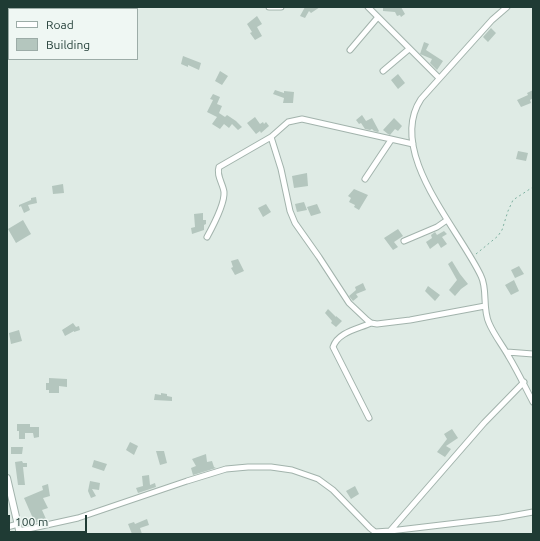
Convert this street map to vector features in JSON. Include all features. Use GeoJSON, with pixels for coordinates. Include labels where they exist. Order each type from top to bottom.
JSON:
{"type":"FeatureCollection","features":[{"type":"Feature","properties":{"kind":"street"},"geometry":{"type":"LineString","coordinates":[[270,7],[281,7]]}},
{"type":"Feature","properties":{"kind":"street"},"geometry":{"type":"LineString","coordinates":[[368,7],[439,78]]}},
{"type":"Feature","properties":{"kind":"street"},"geometry":{"type":"LineString","coordinates":[[507,7],[492,20],[421,99],[414,113],[412,132],[416,155],[430,192],[472,257],[484,283],[485,306],[488,322],[524,382],[533,402]]}},
{"type":"Feature","properties":{"kind":"street"},"geometry":{"type":"LineString","coordinates":[[350,50],[378,17]]}},
{"type":"Feature","properties":{"kind":"street"},"geometry":{"type":"LineString","coordinates":[[383,71],[409,49]]}},
{"type":"Feature","properties":{"kind":"street"},"geometry":{"type":"LineString","coordinates":[[207,237],[223,201],[224,192],[218,171],[219,167],[271,138],[288,122],[302,119],[413,144]]}},
{"type":"Feature","properties":{"kind":"street"},"geometry":{"type":"LineString","coordinates":[[271,138],[281,169],[290,211],[295,223],[319,256],[349,303],[371,323],[377,324],[410,320],[485,306]]}},
{"type":"Feature","properties":{"kind":"street"},"geometry":{"type":"LineString","coordinates":[[365,179],[392,140]]}},
{"type":"Feature","properties":{"kind":"street"},"geometry":{"type":"LineString","coordinates":[[404,241],[437,227],[447,220]]}},
{"type":"Feature","properties":{"kind":"street"},"geometry":{"type":"LineString","coordinates":[[369,418],[333,347],[335,341],[341,336],[371,323]]}},
{"type":"Feature","properties":{"kind":"street"},"geometry":{"type":"LineString","coordinates":[[507,352],[533,354]]}},
{"type":"Feature","properties":{"kind":"street"},"geometry":{"type":"LineString","coordinates":[[390,531],[484,423],[524,382]]}},
{"type":"Feature","properties":{"kind":"street"},"geometry":{"type":"LineString","coordinates":[[7,478],[20,533],[78,518],[226,469],[248,467],[271,467],[292,470],[318,479],[333,490],[375,532],[500,518],[533,512]]}},
{"type":"Feature","properties":{"kind":"street"},"geometry":{"type":"LineString","coordinates":[[7,526],[18,524]]}},
{"type":"Feature","properties":{"kind":"path"},"geometry":{"type":"LineString","coordinates":[[472,257],[498,236],[513,200],[533,186]]}},
{"type":"Feature","properties":{"kind":"building"},"geometry":{"type":"Polygon","coordinates":[[[305,7],[320,7],[311,13],[309,11],[305,18],[300,16],[305,7]]]}},
{"type":"Feature","properties":{"kind":"building"},"geometry":{"type":"Polygon","coordinates":[[[383,7],[401,7],[405,14],[401,17],[400,15],[397,16],[395,12],[383,11],[383,7]]]}},
{"type":"Feature","properties":{"kind":"building"},"geometry":{"type":"Polygon","coordinates":[[[257,16],[262,24],[257,27],[262,36],[255,40],[250,33],[252,32],[247,24],[257,16]]]}},
{"type":"Feature","properties":{"kind":"building"},"geometry":{"type":"Polygon","coordinates":[[[491,28],[496,33],[488,42],[483,37],[491,28]]]}},
{"type":"Feature","properties":{"kind":"building"},"geometry":{"type":"Polygon","coordinates":[[[424,42],[429,44],[426,50],[443,61],[437,70],[430,63],[432,59],[420,54],[424,42]]]}},
{"type":"Feature","properties":{"kind":"building"},"geometry":{"type":"Polygon","coordinates":[[[183,56],[201,63],[199,70],[188,65],[188,67],[181,64],[183,56]]]}},
{"type":"Feature","properties":{"kind":"building"},"geometry":{"type":"Polygon","coordinates":[[[220,71],[228,76],[222,85],[215,81],[220,71]]]}},
{"type":"Feature","properties":{"kind":"building"},"geometry":{"type":"Polygon","coordinates":[[[398,74],[405,83],[398,89],[391,80],[398,74]]]}},
{"type":"Feature","properties":{"kind":"building"},"geometry":{"type":"Polygon","coordinates":[[[275,90],[284,93],[284,91],[294,92],[293,103],[283,103],[284,98],[273,94],[275,90]]]}},
{"type":"Feature","properties":{"kind":"building"},"geometry":{"type":"Polygon","coordinates":[[[533,90],[533,98],[530,100],[531,103],[521,107],[517,100],[528,95],[527,93],[533,90]]]}},
{"type":"Feature","properties":{"kind":"building"},"geometry":{"type":"Polygon","coordinates":[[[213,94],[220,97],[217,104],[222,106],[219,113],[225,117],[227,115],[242,127],[238,130],[232,124],[229,128],[224,124],[220,129],[212,124],[217,117],[207,112],[213,100],[210,99],[213,94]]]}},
{"type":"Feature","properties":{"kind":"building"},"geometry":{"type":"Polygon","coordinates":[[[362,115],[366,121],[372,118],[379,131],[378,132],[372,129],[365,129],[361,123],[359,124],[356,120],[362,115]]]}},
{"type":"Feature","properties":{"kind":"building"},"geometry":{"type":"Polygon","coordinates":[[[255,117],[260,124],[263,122],[264,124],[266,122],[269,126],[261,133],[260,131],[256,134],[247,123],[255,117]]]}},
{"type":"Feature","properties":{"kind":"building"},"geometry":{"type":"Polygon","coordinates":[[[394,118],[402,126],[398,131],[395,129],[390,135],[383,130],[394,118]]]}},
{"type":"Feature","properties":{"kind":"building"},"geometry":{"type":"Polygon","coordinates":[[[518,151],[528,153],[526,161],[516,159],[518,151]]]}},
{"type":"Feature","properties":{"kind":"building"},"geometry":{"type":"Polygon","coordinates":[[[307,173],[308,186],[294,188],[292,176],[307,173]]]}},
{"type":"Feature","properties":{"kind":"building"},"geometry":{"type":"Polygon","coordinates":[[[63,184],[64,193],[53,194],[52,186],[63,184]]]}},
{"type":"Feature","properties":{"kind":"building"},"geometry":{"type":"Polygon","coordinates":[[[354,189],[368,195],[359,210],[354,207],[355,205],[349,202],[351,198],[348,196],[354,189]]]}},
{"type":"Feature","properties":{"kind":"building"},"geometry":{"type":"Polygon","coordinates":[[[36,197],[37,203],[28,205],[30,210],[24,213],[19,205],[31,200],[31,198],[36,197]]]}},
{"type":"Feature","properties":{"kind":"building"},"geometry":{"type":"Polygon","coordinates":[[[304,202],[307,210],[297,212],[295,204],[304,202]]]}},
{"type":"Feature","properties":{"kind":"building"},"geometry":{"type":"Polygon","coordinates":[[[266,204],[271,212],[263,217],[258,208],[266,204]]]}},
{"type":"Feature","properties":{"kind":"building"},"geometry":{"type":"Polygon","coordinates":[[[317,204],[321,213],[311,216],[307,207],[317,204]]]}},
{"type":"Feature","properties":{"kind":"building"},"geometry":{"type":"Polygon","coordinates":[[[203,213],[203,220],[206,220],[204,230],[192,234],[191,228],[195,227],[194,214],[203,213]]]}},
{"type":"Feature","properties":{"kind":"building"},"geometry":{"type":"Polygon","coordinates":[[[23,220],[31,234],[16,243],[8,229],[23,220]]]}},
{"type":"Feature","properties":{"kind":"building"},"geometry":{"type":"Polygon","coordinates":[[[398,229],[403,236],[394,242],[398,247],[393,250],[384,238],[398,229]]]}},
{"type":"Feature","properties":{"kind":"building"},"geometry":{"type":"Polygon","coordinates":[[[444,231],[447,234],[442,237],[447,244],[441,248],[438,243],[430,249],[426,242],[432,238],[431,235],[435,232],[437,235],[444,231]]]}},
{"type":"Feature","properties":{"kind":"building"},"geometry":{"type":"Polygon","coordinates":[[[238,259],[244,271],[235,275],[231,268],[233,267],[231,261],[238,259]]]}},
{"type":"Feature","properties":{"kind":"building"},"geometry":{"type":"Polygon","coordinates":[[[452,261],[468,284],[455,296],[449,290],[457,280],[448,264],[452,261]]]}},
{"type":"Feature","properties":{"kind":"building"},"geometry":{"type":"Polygon","coordinates":[[[519,266],[524,274],[515,278],[511,270],[519,266]]]}},
{"type":"Feature","properties":{"kind":"building"},"geometry":{"type":"Polygon","coordinates":[[[514,280],[519,291],[511,295],[505,285],[514,280]]]}},
{"type":"Feature","properties":{"kind":"building"},"geometry":{"type":"Polygon","coordinates":[[[363,283],[366,290],[356,294],[358,297],[353,301],[349,296],[356,290],[355,287],[363,283]]]}},
{"type":"Feature","properties":{"kind":"building"},"geometry":{"type":"Polygon","coordinates":[[[428,286],[440,295],[435,301],[425,291],[428,286]]]}},
{"type":"Feature","properties":{"kind":"building"},"geometry":{"type":"Polygon","coordinates":[[[328,309],[342,321],[336,327],[331,323],[332,321],[325,313],[328,309]]]}},
{"type":"Feature","properties":{"kind":"building"},"geometry":{"type":"Polygon","coordinates":[[[73,323],[76,327],[79,326],[80,330],[74,331],[65,336],[62,330],[73,323]]]}},
{"type":"Feature","properties":{"kind":"building"},"geometry":{"type":"Polygon","coordinates":[[[19,330],[22,341],[11,344],[9,333],[19,330]]]}},
{"type":"Feature","properties":{"kind":"building"},"geometry":{"type":"Polygon","coordinates":[[[49,378],[67,379],[67,387],[59,386],[59,393],[49,393],[49,390],[46,390],[46,383],[49,383],[49,378]]]}},
{"type":"Feature","properties":{"kind":"building"},"geometry":{"type":"Polygon","coordinates":[[[161,393],[172,397],[172,401],[154,400],[155,394],[161,395],[161,393]]]}},
{"type":"Feature","properties":{"kind":"building"},"geometry":{"type":"Polygon","coordinates":[[[17,424],[30,424],[30,427],[39,427],[39,437],[34,438],[33,433],[25,433],[25,439],[19,439],[17,424]]]}},
{"type":"Feature","properties":{"kind":"building"},"geometry":{"type":"Polygon","coordinates":[[[452,429],[458,438],[446,446],[451,449],[445,457],[437,452],[447,439],[444,434],[452,429]]]}},
{"type":"Feature","properties":{"kind":"building"},"geometry":{"type":"Polygon","coordinates":[[[130,442],[138,446],[134,455],[126,450],[130,442]]]}},
{"type":"Feature","properties":{"kind":"building"},"geometry":{"type":"Polygon","coordinates":[[[11,447],[23,447],[22,454],[11,454],[11,447]]]}},
{"type":"Feature","properties":{"kind":"building"},"geometry":{"type":"Polygon","coordinates":[[[156,451],[164,451],[167,463],[160,465],[156,451]]]}},
{"type":"Feature","properties":{"kind":"building"},"geometry":{"type":"Polygon","coordinates":[[[206,454],[207,462],[212,461],[214,467],[216,468],[193,475],[191,468],[196,466],[192,459],[206,454]]]}},
{"type":"Feature","properties":{"kind":"building"},"geometry":{"type":"Polygon","coordinates":[[[94,460],[107,464],[104,471],[92,467],[94,460]]]}},
{"type":"Feature","properties":{"kind":"building"},"geometry":{"type":"Polygon","coordinates":[[[22,461],[23,463],[27,463],[27,467],[23,467],[25,485],[18,485],[15,462],[22,461]]]}},
{"type":"Feature","properties":{"kind":"building"},"geometry":{"type":"Polygon","coordinates":[[[149,475],[150,485],[155,483],[156,487],[138,493],[136,488],[143,486],[142,476],[149,475]]]}},
{"type":"Feature","properties":{"kind":"building"},"geometry":{"type":"Polygon","coordinates":[[[90,481],[100,483],[99,490],[92,489],[96,496],[91,498],[88,491],[90,481]]]}},
{"type":"Feature","properties":{"kind":"building"},"geometry":{"type":"Polygon","coordinates":[[[48,484],[50,496],[43,498],[48,508],[42,510],[46,519],[35,523],[24,498],[43,490],[42,486],[48,484]]]}},
{"type":"Feature","properties":{"kind":"building"},"geometry":{"type":"Polygon","coordinates":[[[355,486],[359,494],[351,499],[346,491],[355,486]]]}},
{"type":"Feature","properties":{"kind":"building"},"geometry":{"type":"Polygon","coordinates":[[[147,519],[149,525],[140,528],[142,534],[132,534],[128,524],[134,522],[135,524],[147,519]]]}}]}
